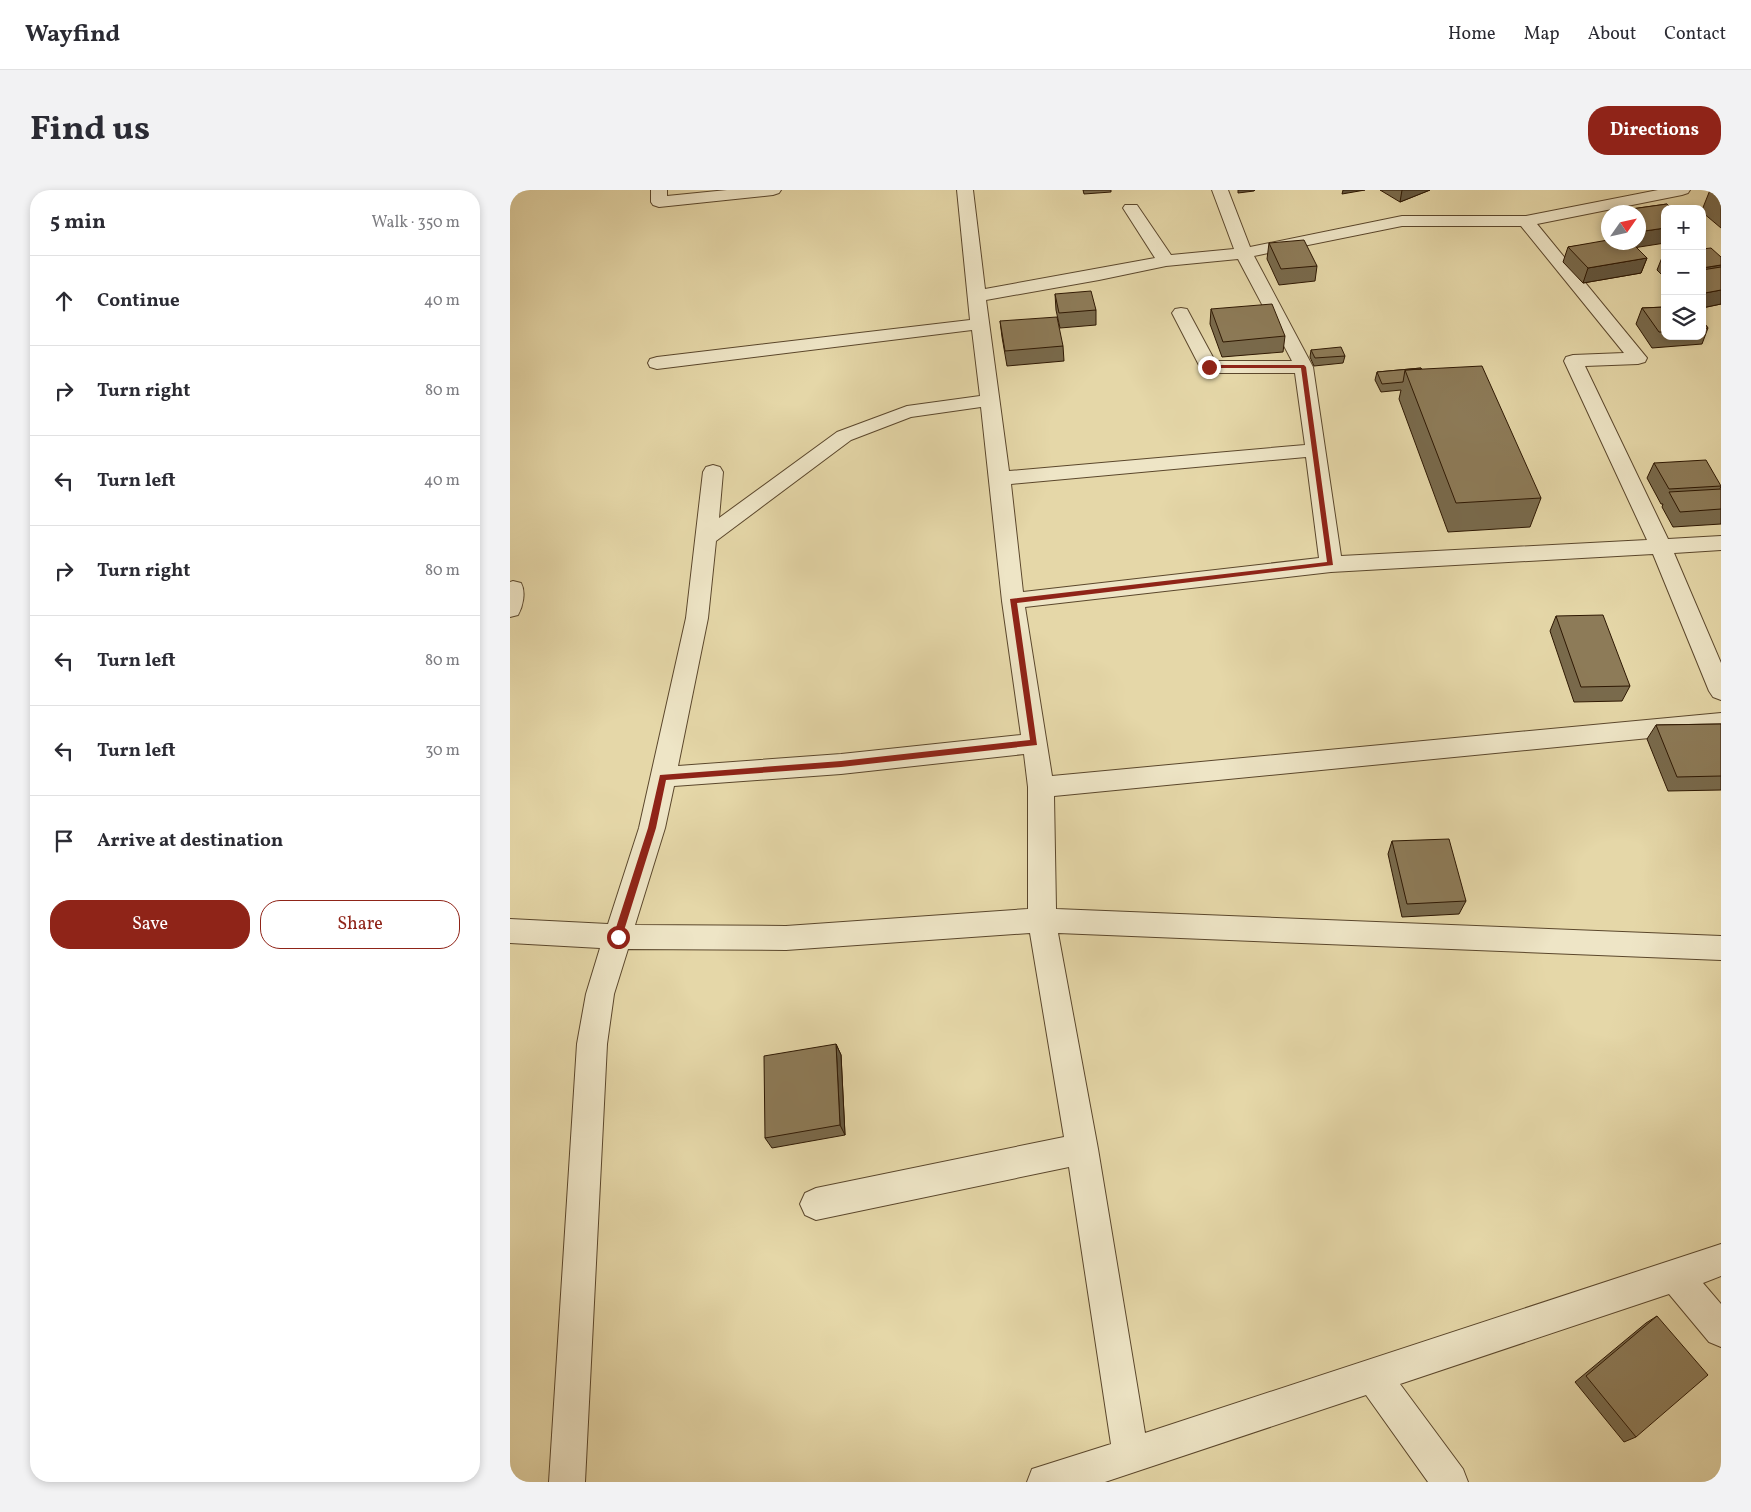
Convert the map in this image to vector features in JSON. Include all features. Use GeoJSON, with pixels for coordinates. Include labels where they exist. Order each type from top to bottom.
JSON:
{"type":"FeatureCollection","features":[{"type":"Feature","properties":{"kind":"street"},"geometry":{"type":"LineString","coordinates":[[659,190],[659,202],[773,190]]}},
{"type":"Feature","properties":{"kind":"street"},"geometry":{"type":"LineString","coordinates":[[965,190],[1013,600],[1041,786],[1042,920],[1082,1149],[1131,1456]]}},
{"type":"Feature","properties":{"kind":"street"},"geometry":{"type":"LineString","coordinates":[[1220,190],[1244,253],[1304,367],[1331,564]]}},
{"type":"Feature","properties":{"kind":"street"},"geometry":{"type":"LineString","coordinates":[[977,296],[1099,276],[1166,261],[1244,253],[1402,222],[1526,222],[1673,191]]}},
{"type":"Feature","properties":{"kind":"street"},"geometry":{"type":"LineString","coordinates":[[1131,208],[1166,261]]}},
{"type":"Feature","properties":{"kind":"street"},"geometry":{"type":"LineString","coordinates":[[1526,222],[1638,358],[1574,361],[1660,545],[1721,691]]}},
{"type":"Feature","properties":{"kind":"street"},"geometry":{"type":"LineString","coordinates":[[1181,313],[1209,367],[1304,367]]}},
{"type":"Feature","properties":{"kind":"street"},"geometry":{"type":"LineString","coordinates":[[657,363],[980,324]]}},
{"type":"Feature","properties":{"kind":"street"},"geometry":{"type":"LineString","coordinates":[[706,538],[844,436],[907,412],[990,400]]}},
{"type":"Feature","properties":{"kind":"street"},"geometry":{"type":"LineString","coordinates":[[1000,478],[1315,450]]}},
{"type":"Feature","properties":{"kind":"street"},"geometry":{"type":"LineString","coordinates":[[567,1482],[592,1044],[600,994],[652,828],[697,618],[713,472]]}},
{"type":"Feature","properties":{"kind":"street"},"geometry":{"type":"LineString","coordinates":[[1013,600],[1331,564],[1721,542]]}},
{"type":"Feature","properties":{"kind":"street"},"geometry":{"type":"LineString","coordinates":[[1041,786],[1721,722]]}},
{"type":"Feature","properties":{"kind":"street"},"geometry":{"type":"LineString","coordinates":[[662,777],[841,764],[1034,743]]}},
{"type":"Feature","properties":{"kind":"street"},"geometry":{"type":"LineString","coordinates":[[510,931],[618,937],[786,938],[1042,920],[1721,948]]}},
{"type":"Feature","properties":{"kind":"street"},"geometry":{"type":"LineString","coordinates":[[816,1204],[1082,1149]]}},
{"type":"Feature","properties":{"kind":"street"},"geometry":{"type":"LineString","coordinates":[[1045,1482],[1131,1456],[1721,1260]]}},
{"type":"Feature","properties":{"kind":"street"},"geometry":{"type":"LineString","coordinates":[[1675,1276],[1721,1330]]}},
{"type":"Feature","properties":{"kind":"street"},"geometry":{"type":"LineString","coordinates":[[1373,1376],[1450,1482]]}},
{"type":"Feature","properties":{"kind":"building"},"geometry":{"type":"Polygon","coordinates":[[[1667,204],[1668,205],[1661,205],[1661,229],[1646,231],[1646,207],[1667,204]]]}},
{"type":"Feature","properties":{"kind":"building"},"geometry":{"type":"Polygon","coordinates":[[[1304,240],[1317,266],[1281,269],[1269,243],[1304,240]]]}},
{"type":"Feature","properties":{"kind":"building"},"geometry":{"type":"Polygon","coordinates":[[[1601,241],[1601,250],[1639,250],[1647,258],[1588,268],[1568,247],[1601,241]]]}},
{"type":"Feature","properties":{"kind":"building"},"geometry":{"type":"Polygon","coordinates":[[[1711,248],[1721,257],[1721,265],[1706,267],[1706,249],[1711,248]]]}},
{"type":"Feature","properties":{"kind":"building"},"geometry":{"type":"Polygon","coordinates":[[[1721,267],[1721,290],[1706,293],[1706,269],[1721,267]]]}},
{"type":"Feature","properties":{"kind":"building"},"geometry":{"type":"Polygon","coordinates":[[[1091,291],[1096,310],[1059,313],[1055,294],[1091,291]]]}},
{"type":"Feature","properties":{"kind":"building"},"geometry":{"type":"Polygon","coordinates":[[[1272,304],[1285,336],[1223,342],[1211,309],[1272,304]]]}},
{"type":"Feature","properties":{"kind":"building"},"geometry":{"type":"Polygon","coordinates":[[[1661,307],[1661,332],[1659,332],[1642,308],[1661,307]]]}},
{"type":"Feature","properties":{"kind":"building"},"geometry":{"type":"Polygon","coordinates":[[[1057,317],[1063,346],[1005,351],[1000,321],[1057,317]]]}},
{"type":"Feature","properties":{"kind":"building"},"geometry":{"type":"Polygon","coordinates":[[[1341,347],[1345,356],[1315,358],[1311,350],[1341,347]]]}},
{"type":"Feature","properties":{"kind":"building"},"geometry":{"type":"Polygon","coordinates":[[[1482,366],[1541,498],[1456,503],[1405,370],[1482,366]]]}},
{"type":"Feature","properties":{"kind":"building"},"geometry":{"type":"Polygon","coordinates":[[[1421,368],[1405,370],[1403,382],[1382,384],[1377,372],[1421,368]]]}},
{"type":"Feature","properties":{"kind":"building"},"geometry":{"type":"Polygon","coordinates":[[[1706,460],[1721,486],[1669,489],[1654,463],[1706,460]]]}},
{"type":"Feature","properties":{"kind":"building"},"geometry":{"type":"Polygon","coordinates":[[[1721,489],[1721,509],[1680,512],[1669,492],[1721,489]]]}},
{"type":"Feature","properties":{"kind":"building"},"geometry":{"type":"Polygon","coordinates":[[[1603,615],[1630,686],[1581,687],[1556,616],[1603,615]]]}},
{"type":"Feature","properties":{"kind":"building"},"geometry":{"type":"Polygon","coordinates":[[[1721,724],[1721,776],[1677,777],[1656,725],[1721,724]]]}},
{"type":"Feature","properties":{"kind":"building"},"geometry":{"type":"Polygon","coordinates":[[[1449,839],[1466,901],[1407,904],[1392,841],[1449,839]]]}},
{"type":"Feature","properties":{"kind":"building"},"geometry":{"type":"Polygon","coordinates":[[[836,1044],[840,1125],[765,1138],[764,1056],[836,1044]]]}},
{"type":"Feature","properties":{"kind":"building"},"geometry":{"type":"Polygon","coordinates":[[[1657,1316],[1708,1375],[1636,1437],[1586,1376],[1657,1316]]]}},
{"type":"Feature","properties":{"kind":"route"},"geometry":{"type":"LineString","coordinates":[[618,937],[652,828],[662,777],[841,764],[1034,743],[1013,600],[1331,564],[1304,367],[1209,367]]}}]}
